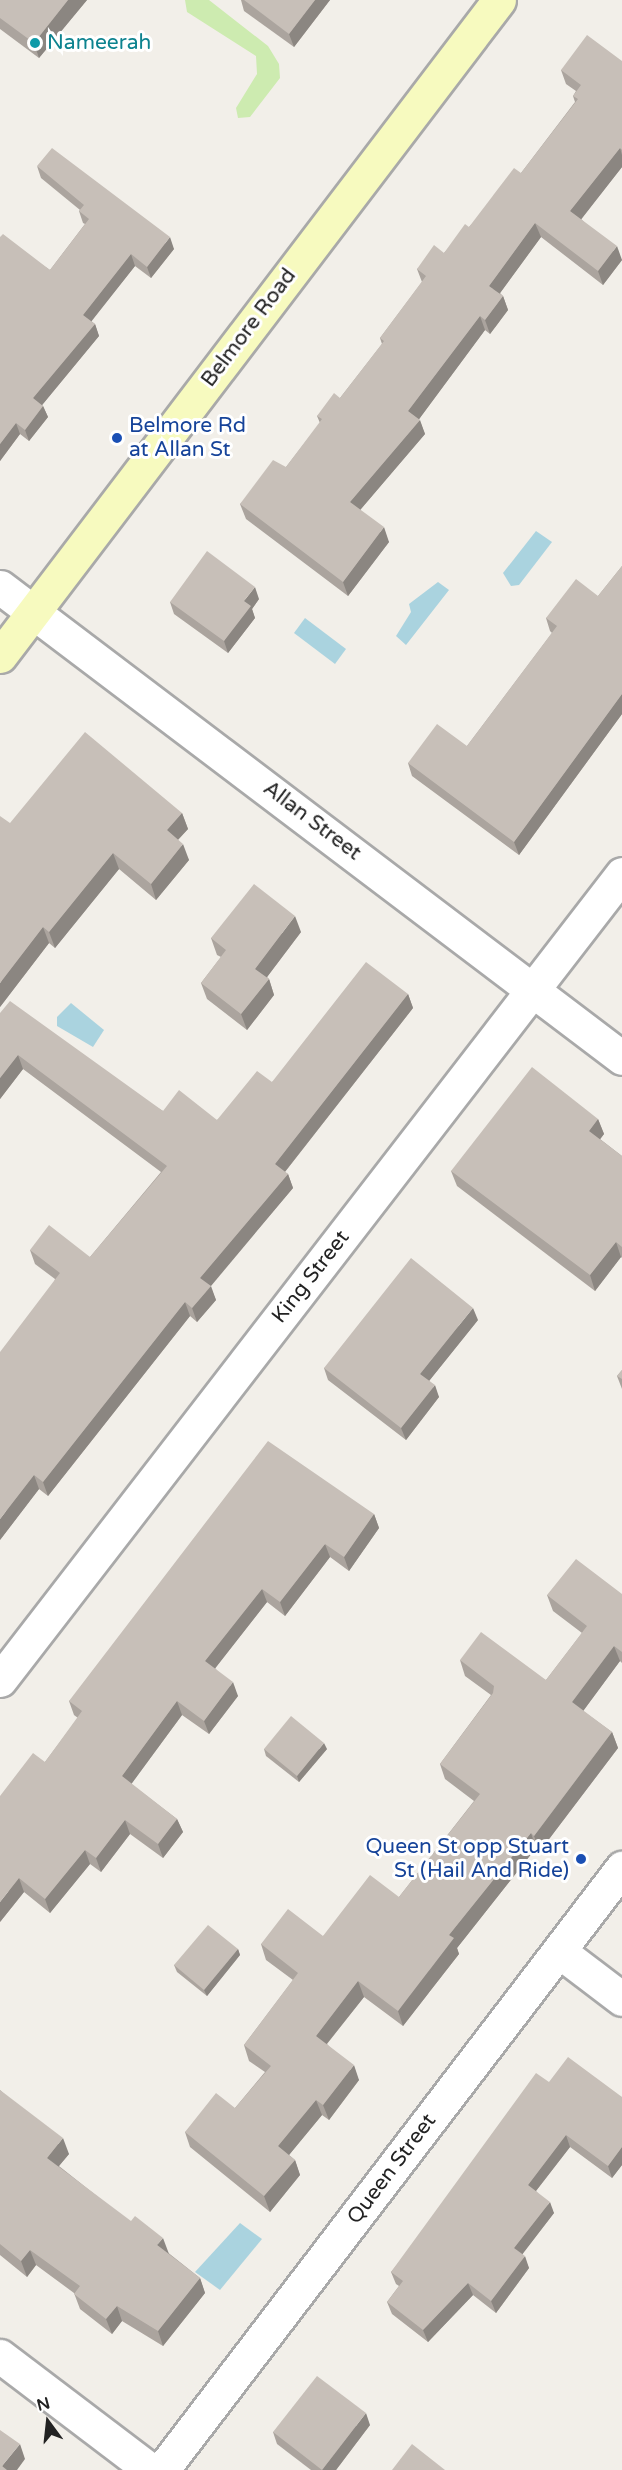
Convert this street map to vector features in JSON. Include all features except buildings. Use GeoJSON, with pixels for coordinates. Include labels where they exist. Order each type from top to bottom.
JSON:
{"type":"FeatureCollection","features":[{"type":"Feature","properties":{"kind":"main road","name":"Belmore Road"},"geometry":{"type":"LineString","coordinates":[[0,656],[500,0]]}},
{"type":"Feature","properties":{"kind":"street","name":"Allan Street"},"geometry":{"type":"LineString","coordinates":[[0,587],[622,1058]]}},
{"type":"Feature","properties":{"kind":"street","name":"King Street"},"geometry":{"type":"LineString","coordinates":[[0,1680],[622,874]]}},
{"type":"Feature","properties":{"kind":"street","name":"Queen Street"},"geometry":{"type":"LineString","coordinates":[[162,2470],[622,1868]]}},
{"type":"Feature","properties":{"kind":"street"},"geometry":{"type":"LineString","coordinates":[[559,1950],[622,2000]]}},
{"type":"Feature","properties":{"kind":"street"},"geometry":{"type":"LineString","coordinates":[[0,2356],[150,2470]]}},
{"type":"Feature","properties":{"kind":"green space"},"geometry":{"type":"Polygon","coordinates":[[[185,0],[209,0],[268,46],[279,64],[280,78],[250,117],[238,118],[236,108],[257,74],[256,56],[187,12],[185,0]]]}},
{"type":"Feature","properties":{"kind":"water"},"geometry":{"type":"Polygon","coordinates":[[[536,531],[552,542],[519,585],[511,586],[503,573],[536,531]]]}},
{"type":"Feature","properties":{"kind":"water"},"geometry":{"type":"Polygon","coordinates":[[[438,582],[449,590],[406,645],[396,636],[411,612],[409,604],[438,582]]]}},
{"type":"Feature","properties":{"kind":"water"},"geometry":{"type":"Polygon","coordinates":[[[305,618],[346,649],[335,664],[294,633],[305,618]]]}},
{"type":"Feature","properties":{"kind":"water"},"geometry":{"type":"Polygon","coordinates":[[[71,1003],[104,1030],[93,1047],[57,1026],[57,1017],[71,1003]]]}},
{"type":"Feature","properties":{"kind":"water"},"geometry":{"type":"Polygon","coordinates":[[[240,2223],[262,2239],[220,2290],[195,2272],[240,2223]]]}},
{"type":"Feature","properties":{"kind":"place","name":"Nameerah"},"geometry":{"type":"Point","coordinates":[35,43]}},
{"type":"Feature","properties":{"kind":"place","name":"Belmore Rd at Allan St"},"geometry":{"type":"Point","coordinates":[117,438]}},
{"type":"Feature","properties":{"kind":"place","name":"Queen St opp Stuart St (Hail And Ride)"},"geometry":{"type":"Point","coordinates":[581,1859]}}]}
